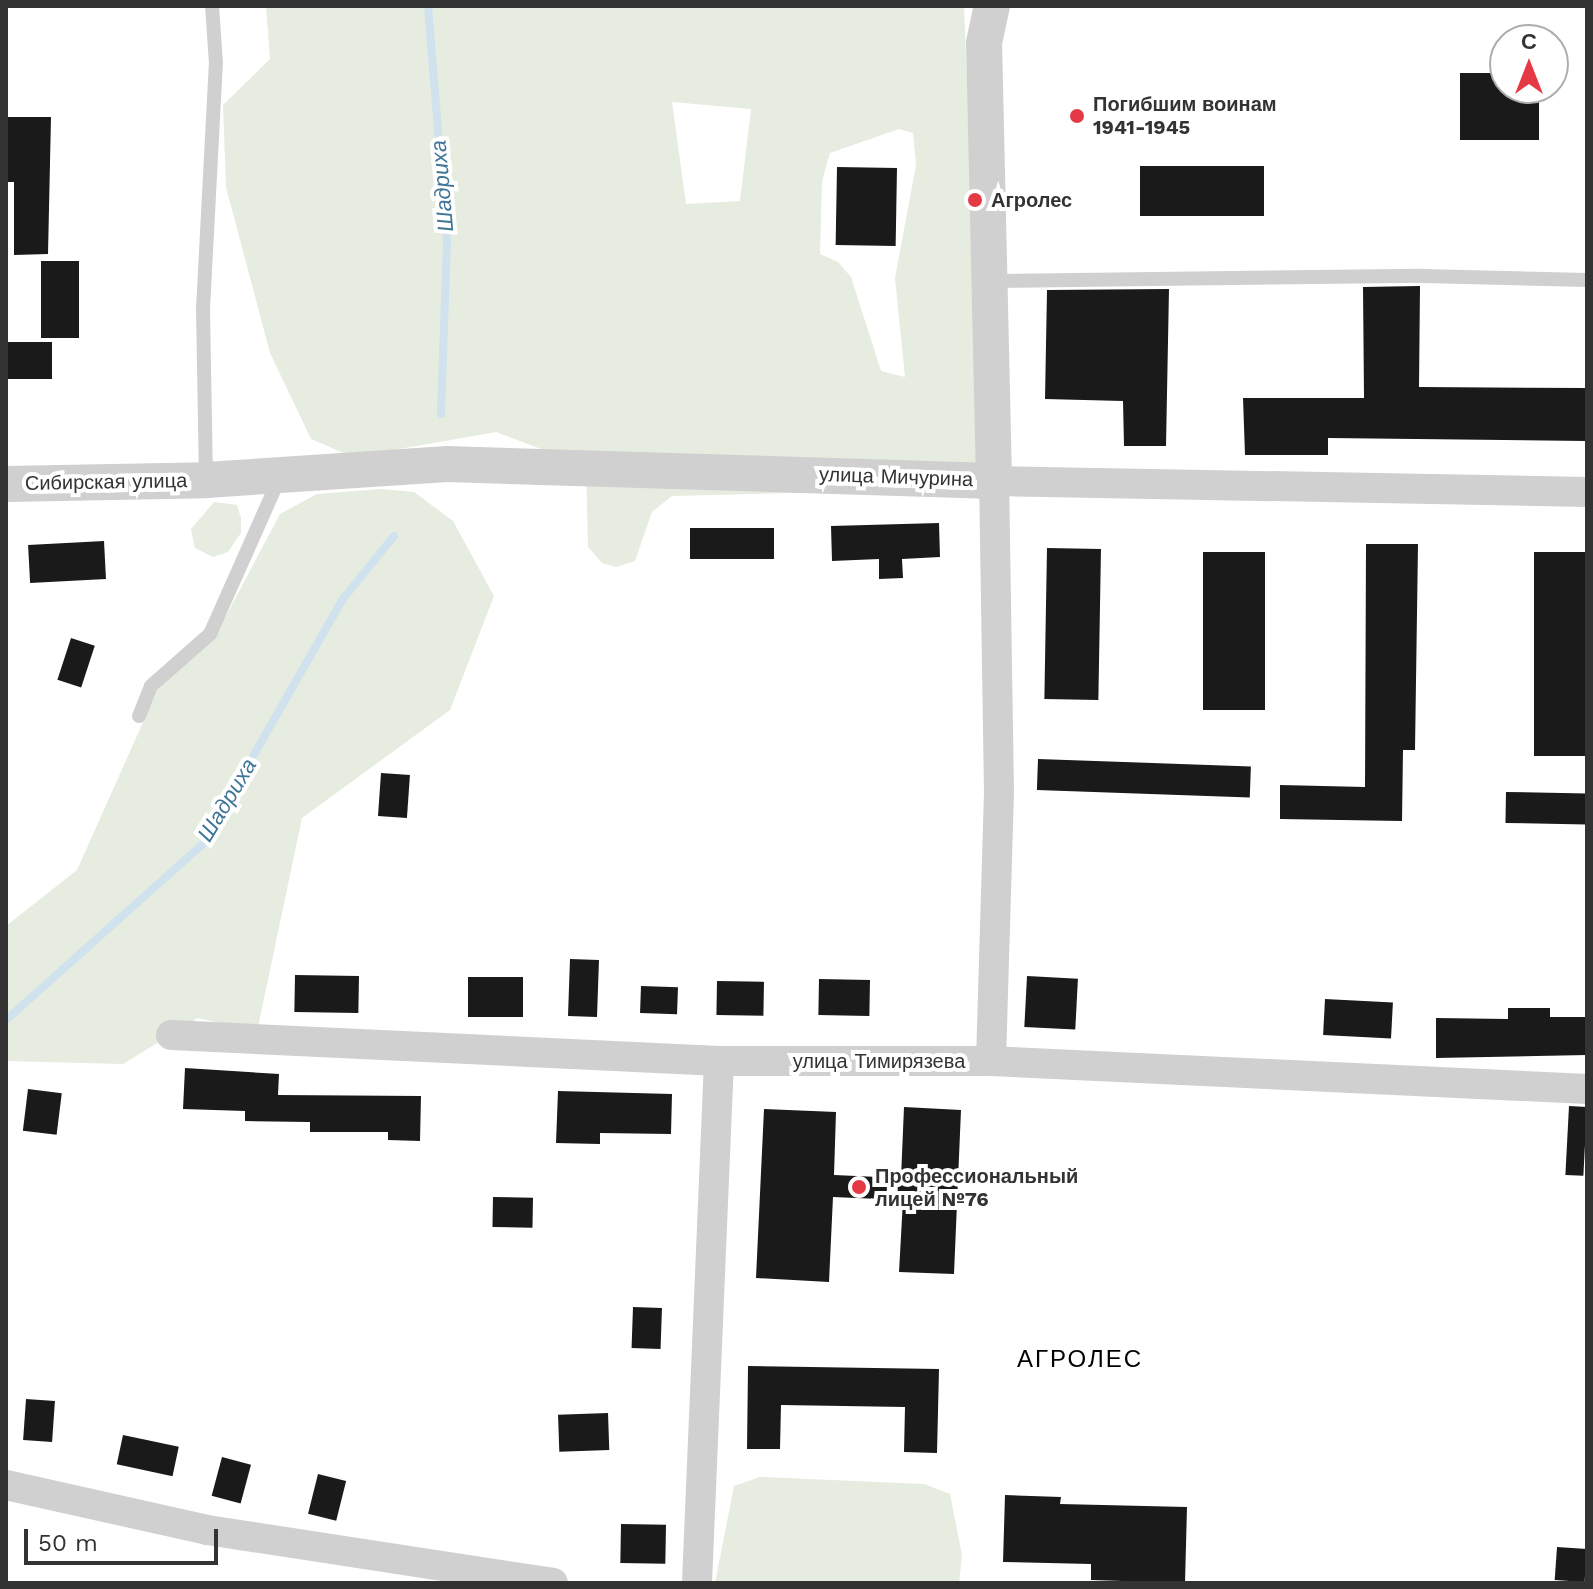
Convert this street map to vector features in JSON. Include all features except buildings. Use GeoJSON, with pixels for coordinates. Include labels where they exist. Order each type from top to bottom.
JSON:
{"type":"FeatureCollection","features":[{"type":"Feature","properties":{"kind":"street"},"geometry":{"type":"LineString","coordinates":[[991,1061],[999,793],[984,43],[992,6]]}},
{"type":"Feature","properties":{"kind":"street","name":"улица Мичурина"},"geometry":{"type":"LineString","coordinates":[[206,480],[447,464],[994,481],[1587,492]]}},
{"type":"Feature","properties":{"kind":"street","name":"Сибирская улица"},"geometry":{"type":"LineString","coordinates":[[6,484],[206,480]]}},
{"type":"Feature","properties":{"kind":"street","name":"улица Тимирязева"},"geometry":{"type":"LineString","coordinates":[[171,1035],[719,1061],[991,1061],[1587,1089]]}},
{"type":"Feature","properties":{"kind":"street"},"geometry":{"type":"LineString","coordinates":[[697,1583],[719,1061]]}},
{"type":"Feature","properties":{"kind":"street"},"geometry":{"type":"LineString","coordinates":[[6,1485],[207,1530],[553,1583]]}},
{"type":"Feature","properties":{"kind":"lane"},"geometry":{"type":"LineString","coordinates":[[206,480],[203,309],[216,64],[212,6]]}},
{"type":"Feature","properties":{"kind":"lane"},"geometry":{"type":"LineString","coordinates":[[990,281],[1408,276],[1587,280]]}},
{"type":"Feature","properties":{"kind":"lane"},"geometry":{"type":"LineString","coordinates":[[139,716],[151,686],[210,634],[281,475]]}},
{"type":"Feature","properties":{"kind":"shaded area"},"geometry":{"type":"Polygon","coordinates":[[[266,6],[964,6],[984,488],[672,496],[652,512],[635,561],[616,567],[602,563],[588,547],[586,466],[496,432],[353,457],[311,439],[270,353],[226,187],[223,105],[270,59],[266,6]],[[672,102],[686,204],[740,201],[751,109],[672,102]],[[899,129],[830,153],[822,181],[820,254],[838,262],[851,277],[881,371],[905,377],[895,278],[916,165],[913,133],[899,129]]]}},
{"type":"Feature","properties":{"kind":"shaded area"},"geometry":{"type":"Polygon","coordinates":[[[381,489],[414,492],[453,521],[494,596],[450,710],[302,818],[257,1032],[198,1018],[123,1064],[6,1061],[6,926],[77,870],[157,691],[226,616],[280,514],[317,494],[381,489]]]}},
{"type":"Feature","properties":{"kind":"shaded area"},"geometry":{"type":"Polygon","coordinates":[[[214,502],[237,505],[241,533],[228,552],[213,557],[195,548],[191,529],[214,502]]]}},
{"type":"Feature","properties":{"kind":"shaded area"},"geometry":{"type":"Polygon","coordinates":[[[760,1477],[924,1484],[950,1494],[962,1555],[959,1583],[715,1583],[734,1486],[760,1477]]]}},
{"type":"Feature","properties":{"kind":"waterway","name":"Шадриха"},"geometry":{"type":"LineString","coordinates":[[428,6],[447,241],[441,414]]}},
{"type":"Feature","properties":{"kind":"waterway","name":"Шадриха"},"geometry":{"type":"LineString","coordinates":[[6,1020],[203,844],[343,599],[394,536]]}},
{"type":"Feature","properties":{"kind":"place","name":"Погибшим воинам 1941-1945"},"geometry":{"type":"Point","coordinates":[1077,116]}},
{"type":"Feature","properties":{"kind":"place","name":"Агролес"},"geometry":{"type":"Point","coordinates":[975,200]}},
{"type":"Feature","properties":{"kind":"place","name":"Профессиональный лицей №76"},"geometry":{"type":"Point","coordinates":[859,1187]}},
{"type":"Feature","properties":{"kind":"district","name":"АГРОЛЕС"},"geometry":{"type":"Point","coordinates":[1080,1360]}}]}
